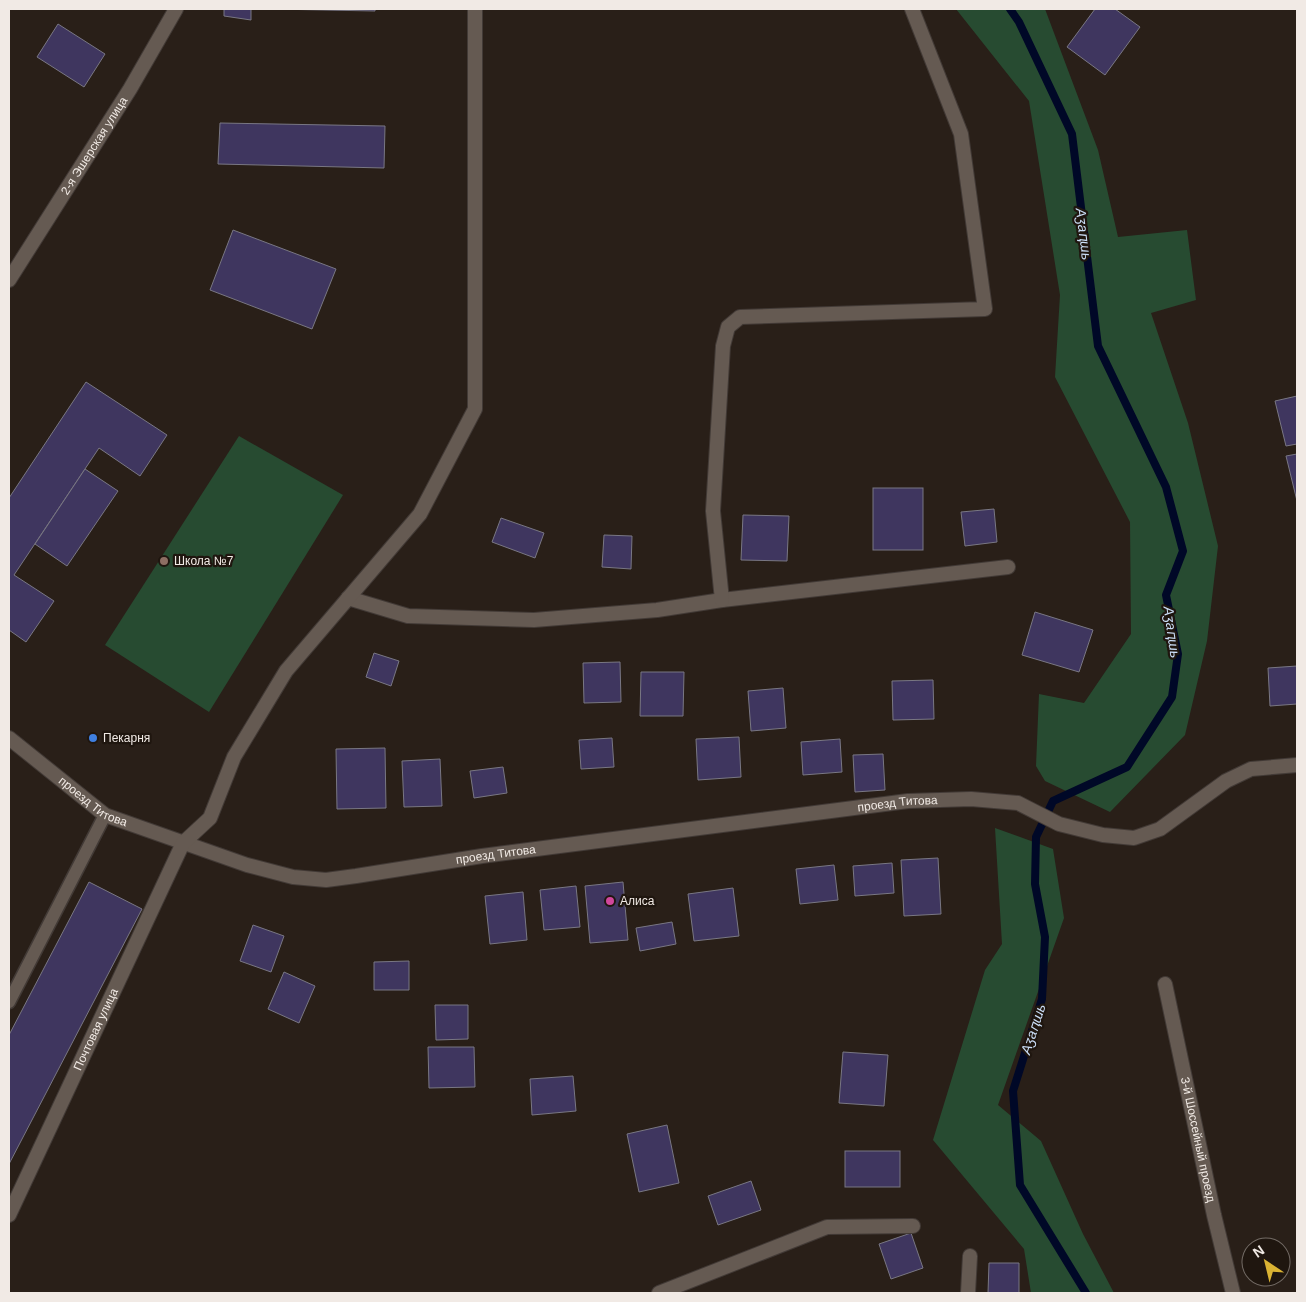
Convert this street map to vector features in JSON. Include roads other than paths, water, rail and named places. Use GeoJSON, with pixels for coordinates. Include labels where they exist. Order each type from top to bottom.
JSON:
{"type":"FeatureCollection","features":[{"type":"Feature","properties":{"kind":"street","name":"2-я Эшерская улица"},"geometry":{"type":"LineString","coordinates":[[9,280],[130,89],[176,9]]}},
{"type":"Feature","properties":{"kind":"street"},"geometry":{"type":"LineString","coordinates":[[183,843],[210,818],[234,757],[286,671],[420,514],[475,409],[475,9]]}},
{"type":"Feature","properties":{"kind":"street"},"geometry":{"type":"LineString","coordinates":[[722,600],[713,511],[723,346],[728,327],[740,317],[985,309],[961,134],[912,9]]}},
{"type":"Feature","properties":{"kind":"street"},"geometry":{"type":"LineString","coordinates":[[348,598],[408,616],[534,620],[657,610],[722,600],[1008,566]]}},
{"type":"Feature","properties":{"kind":"street","name":"проезд Титова"},"geometry":{"type":"LineString","coordinates":[[9,738],[105,815],[247,865],[293,877],[326,880],[482,856],[908,801],[971,799],[1018,803],[1059,824],[1103,835],[1134,838],[1160,829],[1226,781],[1251,769],[1297,765]]}},
{"type":"Feature","properties":{"kind":"street","name":"Почтовая улица"},"geometry":{"type":"LineString","coordinates":[[9,1215],[183,843]]}},
{"type":"Feature","properties":{"kind":"street","name":"3-й Шоссейный проезд"},"geometry":{"type":"LineString","coordinates":[[1165,984],[1212,1205],[1233,1293]]}},
{"type":"Feature","properties":{"kind":"street"},"geometry":{"type":"LineString","coordinates":[[659,1293],[827,1227],[913,1226]]}},
{"type":"Feature","properties":{"kind":"street"},"geometry":{"type":"LineString","coordinates":[[968,1293],[970,1256]]}},
{"type":"Feature","properties":{"kind":"lane"},"geometry":{"type":"LineString","coordinates":[[9,1002],[105,815]]}},
{"type":"Feature","properties":{"kind":"waterway","name":"Аӡаԥшь"},"geometry":{"type":"LineString","coordinates":[[1010,9],[1019,22],[1072,134],[1098,346],[1166,487],[1183,551],[1166,595],[1178,654],[1172,697],[1127,767],[1053,801],[1036,837],[1035,884],[1045,937],[1042,999],[1013,1091],[1020,1185],[1086,1293]]}},
{"type":"Feature","properties":{"kind":"place","name":"Школа №7"},"geometry":{"type":"Point","coordinates":[164,561]}},
{"type":"Feature","properties":{"kind":"place","name":"Пекарня"},"geometry":{"type":"Point","coordinates":[93,738]}},
{"type":"Feature","properties":{"kind":"place","name":"Алиса"},"geometry":{"type":"Point","coordinates":[610,901]}}]}
